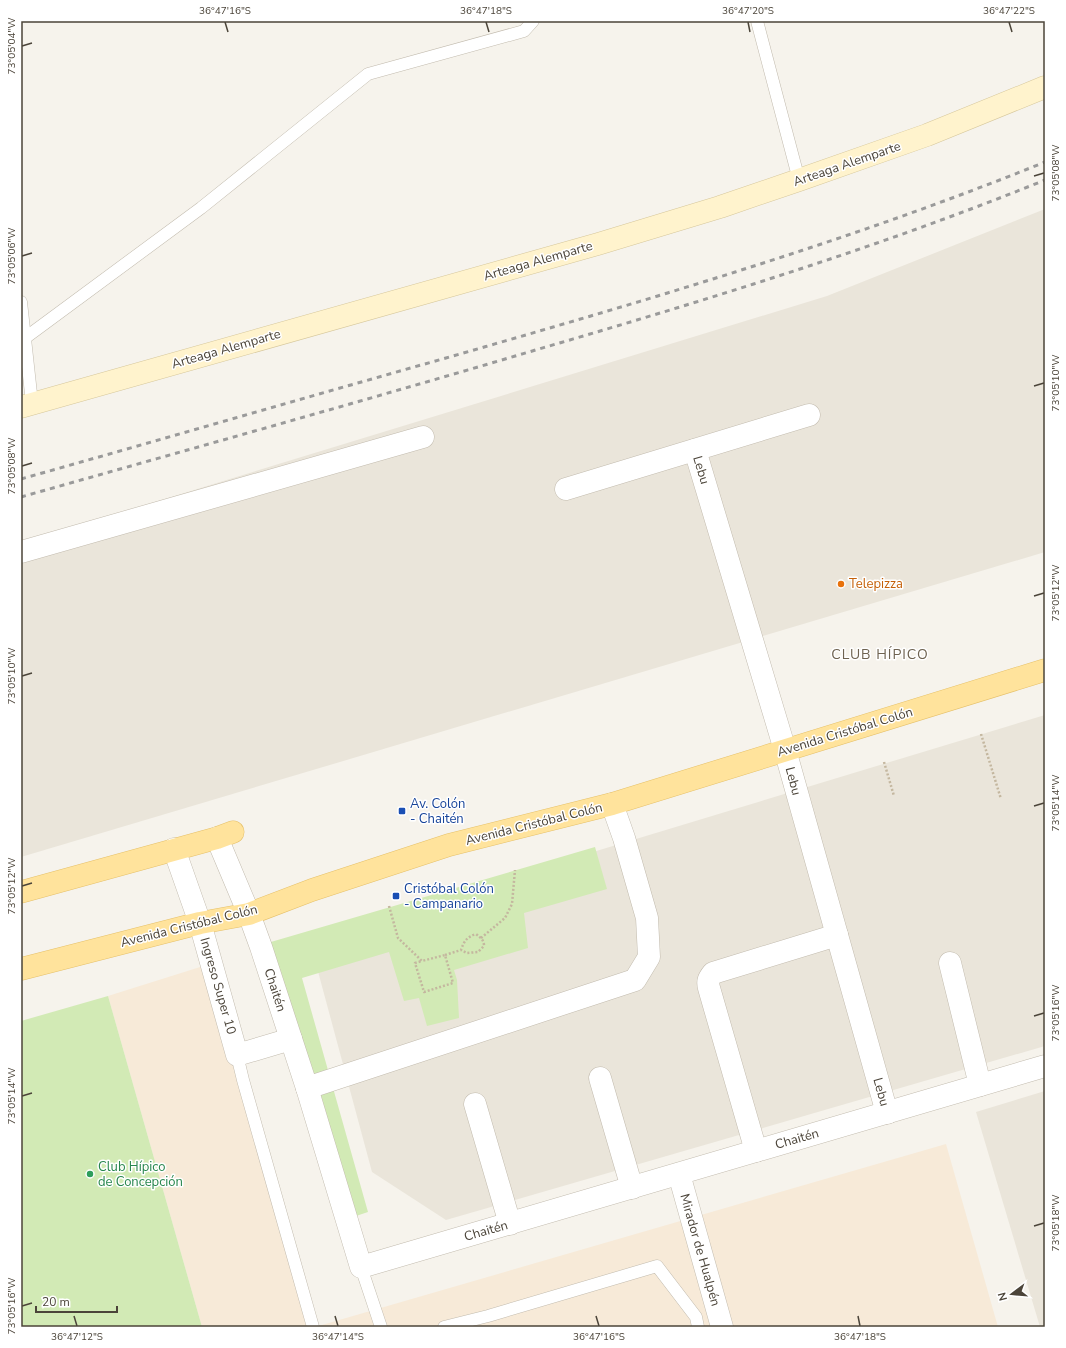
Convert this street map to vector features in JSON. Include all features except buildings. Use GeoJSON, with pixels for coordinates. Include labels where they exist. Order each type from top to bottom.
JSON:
{"type":"FeatureCollection","features":[{"type":"Feature","properties":{"kind":"main road","name":"Arteaga Alemparte"},"geometry":{"type":"LineString","coordinates":[[27,405],[598,244],[720,207],[927,135],[1045,87]]}},
{"type":"Feature","properties":{"kind":"main road","name":"Avenida Cristóbal Colón"},"geometry":{"type":"LineString","coordinates":[[21,969],[200,923],[249,914],[312,890],[449,845],[612,804],[1045,670]]}},
{"type":"Feature","properties":{"kind":"main road"},"geometry":{"type":"LineString","coordinates":[[21,892],[225,835]]}},
{"type":"Feature","properties":{"kind":"street"},"geometry":{"type":"LineString","coordinates":[[566,489],[810,415]]}},
{"type":"Feature","properties":{"kind":"street"},"geometry":{"type":"LineString","coordinates":[[21,552],[423,437]]}},
{"type":"Feature","properties":{"kind":"street","name":"Lebu"},"geometry":{"type":"LineString","coordinates":[[695,450],[785,750],[887,1113]]}},
{"type":"Feature","properties":{"kind":"street"},"geometry":{"type":"LineString","coordinates":[[307,1088],[635,980],[649,957],[647,918],[624,838],[612,804]]}},
{"type":"Feature","properties":{"kind":"street","name":"Chaitén"},"geometry":{"type":"LineString","coordinates":[[225,835],[249,914],[307,1088],[362,1267],[1045,1066]]}},
{"type":"Feature","properties":{"kind":"street","name":"Ingreso Super 10"},"geometry":{"type":"LineString","coordinates":[[174,849],[200,923],[237,1055]]}},
{"type":"Feature","properties":{"kind":"street"},"geometry":{"type":"LineString","coordinates":[[756,1151],[709,988],[709,978],[713,974],[837,935]]}},
{"type":"Feature","properties":{"kind":"street"},"geometry":{"type":"LineString","coordinates":[[950,963],[980,1085]]}},
{"type":"Feature","properties":{"kind":"street"},"geometry":{"type":"LineString","coordinates":[[237,1055],[291,1039]]}},
{"type":"Feature","properties":{"kind":"street"},"geometry":{"type":"LineString","coordinates":[[600,1078],[632,1188]]}},
{"type":"Feature","properties":{"kind":"street"},"geometry":{"type":"LineString","coordinates":[[475,1104],[510,1224]]}},
{"type":"Feature","properties":{"kind":"street","name":"Mirador de Hualpén"},"geometry":{"type":"LineString","coordinates":[[679,1174],[722,1327]]}},
{"type":"Feature","properties":{"kind":"lane"},"geometry":{"type":"LineString","coordinates":[[25,338],[201,208],[368,74],[524,31],[533,21]]}},
{"type":"Feature","properties":{"kind":"lane"},"geometry":{"type":"LineString","coordinates":[[757,21],[799,180]]}},
{"type":"Feature","properties":{"kind":"lane"},"geometry":{"type":"LineString","coordinates":[[21,302],[25,338],[27,405]]}},
{"type":"Feature","properties":{"kind":"lane"},"geometry":{"type":"LineString","coordinates":[[237,1055],[313,1327]]}},
{"type":"Feature","properties":{"kind":"lane"},"geometry":{"type":"LineString","coordinates":[[444,1327],[488,1316],[657,1266],[696,1317],[698,1327]]}},
{"type":"Feature","properties":{"kind":"lane"},"geometry":{"type":"LineString","coordinates":[[362,1267],[380,1327]]}},
{"type":"Feature","properties":{"kind":"path"},"geometry":{"type":"LineString","coordinates":[[981,734],[1001,800]]}},
{"type":"Feature","properties":{"kind":"path"},"geometry":{"type":"LineString","coordinates":[[884,762],[894,796]]}},
{"type":"Feature","properties":{"kind":"path"},"geometry":{"type":"LineString","coordinates":[[481,938],[506,918],[512,904],[515,870]]}},
{"type":"Feature","properties":{"kind":"path"},"geometry":{"type":"LineString","coordinates":[[389,906],[398,938],[422,961]]}},
{"type":"Feature","properties":{"kind":"path"},"geometry":{"type":"LineString","coordinates":[[445,955],[453,983],[424,992],[415,963],[461,950],[467,953],[478,952],[484,946],[484,942],[476,934],[468,937],[461,950]]}},
{"type":"Feature","properties":{"kind":"shaded area"},"geometry":{"type":"Polygon","coordinates":[[[1045,209],[1045,552],[21,857],[21,543],[827,296],[1045,209]]]}},
{"type":"Feature","properties":{"kind":"shaded area"},"geometry":{"type":"Polygon","coordinates":[[[1045,715],[1045,1046],[446,1220],[372,1172],[309,938],[1045,715]]]}},
{"type":"Feature","properties":{"kind":"shaded area"},"geometry":{"type":"Polygon","coordinates":[[[216,962],[314,1327],[202,1327],[108,996],[216,962]]]}},
{"type":"Feature","properties":{"kind":"shaded area"},"geometry":{"type":"Polygon","coordinates":[[[1045,1091],[1045,1327],[1040,1327],[976,1112],[1045,1091]]]}},
{"type":"Feature","properties":{"kind":"shaded area"},"geometry":{"type":"Polygon","coordinates":[[[946,1144],[998,1327],[315,1327],[946,1144]]]}},
{"type":"Feature","properties":{"kind":"green space"},"geometry":{"type":"Polygon","coordinates":[[[595,847],[607,889],[524,913],[528,948],[454,970],[457,980],[459,1018],[427,1026],[419,998],[404,1001],[389,952],[302,978],[368,1212],[344,1220],[264,944],[595,847]]]}},
{"type":"Feature","properties":{"kind":"green space","name":"Club Hípico de Concepción"},"geometry":{"type":"Polygon","coordinates":[[[108,996],[202,1327],[21,1327],[21,1021],[108,996]]]}},
{"type":"Feature","properties":{"kind":"railway"},"geometry":{"type":"LineString","coordinates":[[21,479],[446,358],[748,268],[898,218],[1045,162]]}},
{"type":"Feature","properties":{"kind":"railway"},"geometry":{"type":"LineString","coordinates":[[21,497],[410,387],[731,291],[920,228],[1045,180]]}},
{"type":"Feature","properties":{"kind":"place","name":"Telepizza"},"geometry":{"type":"Point","coordinates":[841,584]}},
{"type":"Feature","properties":{"kind":"place","name":"Av. Colón - Chaitén"},"geometry":{"type":"Point","coordinates":[402,811]}},
{"type":"Feature","properties":{"kind":"place","name":"Cristóbal Colón - Campanario"},"geometry":{"type":"Point","coordinates":[396,896]}},
{"type":"Feature","properties":{"kind":"place","name":"Club Hípico de Concepción"},"geometry":{"type":"Point","coordinates":[90,1174]}},
{"type":"Feature","properties":{"kind":"district","name":"CLUB HÍPICO"},"geometry":{"type":"Point","coordinates":[880,654]}}]}
